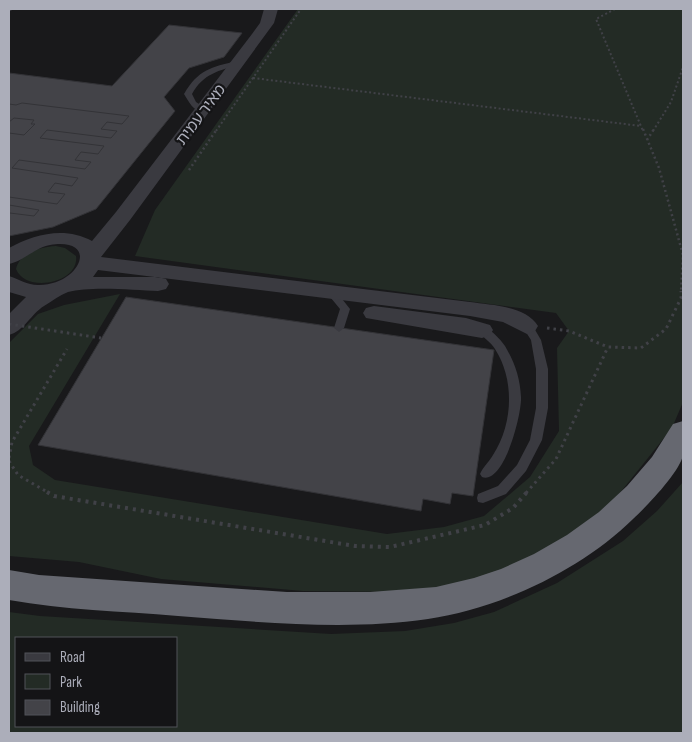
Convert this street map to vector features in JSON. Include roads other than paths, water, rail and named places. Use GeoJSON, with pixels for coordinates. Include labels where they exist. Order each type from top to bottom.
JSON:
{"type":"FeatureCollection","features":[{"type":"Feature","properties":{"kind":"highway"},"geometry":{"type":"LineString","coordinates":[[9,586],[39,590],[289,609],[352,609],[435,602],[495,587],[558,558],[586,542],[642,492],[683,432]]}},
{"type":"Feature","properties":{"kind":"street","name":"מאיר עמית"},"geometry":{"type":"LineString","coordinates":[[61,288],[86,272],[90,259],[267,23],[271,9]]}},
{"type":"Feature","properties":{"kind":"street"},"geometry":{"type":"LineString","coordinates":[[14,251],[41,240],[60,239],[82,232],[123,216]]}},
{"type":"Feature","properties":{"kind":"street"},"geometry":{"type":"LineString","coordinates":[[60,239],[79,243],[86,248],[90,259],[509,316],[527,326]]}},
{"type":"Feature","properties":{"kind":"street"},"geometry":{"type":"LineString","coordinates":[[9,283],[16,288],[28,291],[147,283],[342,318],[466,326],[482,330]]}},
{"type":"Feature","properties":{"kind":"street"},"geometry":{"type":"LineString","coordinates":[[9,326],[33,303],[61,288]]}},
{"type":"Feature","properties":{"kind":"lane"},"geometry":{"type":"LineString","coordinates":[[331,292],[342,318]]}},
{"type":"Feature","properties":{"kind":"lane"},"geometry":{"type":"LineString","coordinates":[[483,498],[502,490],[522,468],[536,440],[542,408],[542,369],[536,340],[527,326]]}},
{"type":"Feature","properties":{"kind":"lane"},"geometry":{"type":"LineString","coordinates":[[482,330],[494,338],[511,366],[515,388],[514,418],[498,461],[486,474]]}}]}
